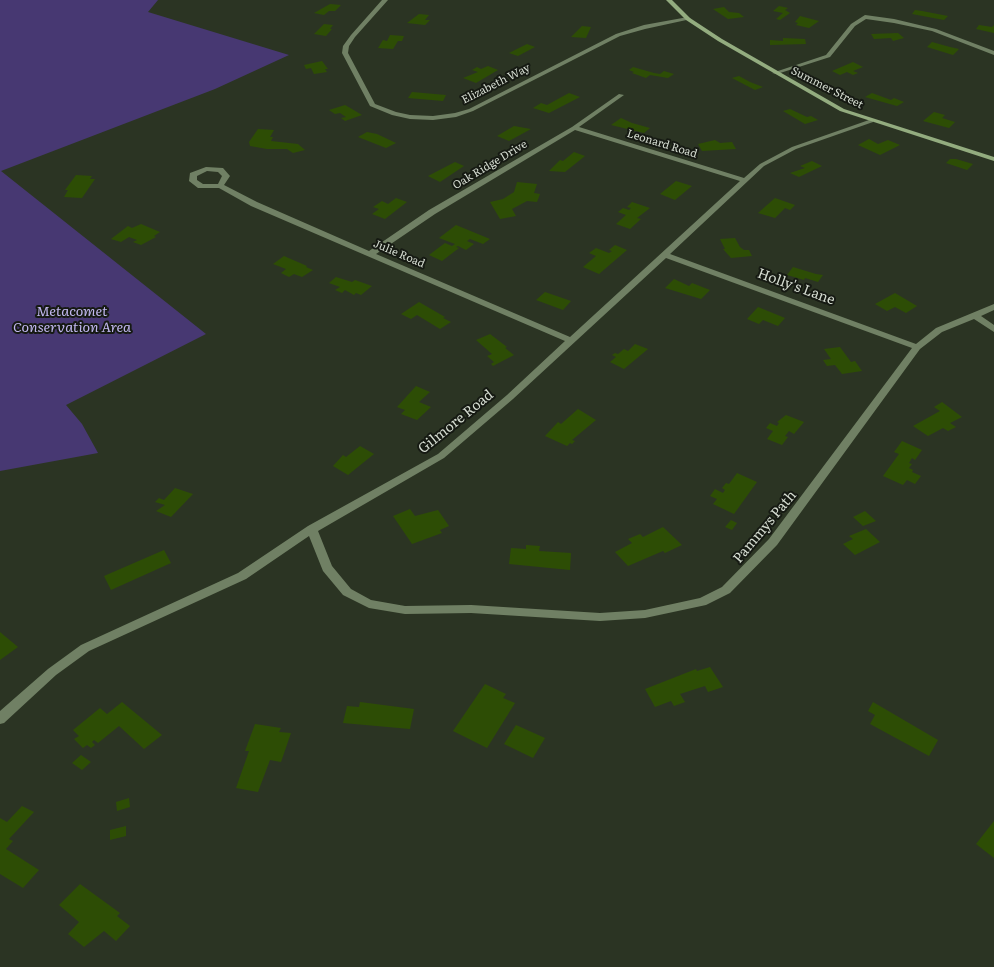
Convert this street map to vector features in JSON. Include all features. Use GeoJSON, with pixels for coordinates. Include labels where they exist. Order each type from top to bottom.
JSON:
{"type":"FeatureCollection","features":[{"type":"Feature","properties":{"kind":"street","name":"Elizabeth Way"},"geometry":{"type":"LineString","coordinates":[[385,0],[353,36],[346,46],[345,54],[372,105],[394,114],[410,117],[433,118],[456,115],[471,110],[618,35],[644,26],[688,19]]}},
{"type":"Feature","properties":{"kind":"street","name":"Summer Street"},"geometry":{"type":"LineString","coordinates":[[668,0],[688,19],[842,110],[871,121],[994,159]]}},
{"type":"Feature","properties":{"kind":"street"},"geometry":{"type":"LineString","coordinates":[[775,72],[828,56],[853,25],[865,17],[917,25],[994,53]]}},
{"type":"Feature","properties":{"kind":"street","name":"Oak Ridge Drive"},"geometry":{"type":"LineString","coordinates":[[370,254],[440,208],[574,128],[621,96]]}},
{"type":"Feature","properties":{"kind":"street","name":"Gilmore Road"},"geometry":{"type":"LineString","coordinates":[[0,719],[52,672],[85,648],[242,576],[312,530],[441,456],[510,397],[744,180],[776,157],[871,121]]}},
{"type":"Feature","properties":{"kind":"street","name":"Leonard Road"},"geometry":{"type":"LineString","coordinates":[[574,128],[744,180]]}},
{"type":"Feature","properties":{"kind":"street","name":"Julie Road"},"geometry":{"type":"LineString","coordinates":[[220,186],[254,204],[570,340]]}},
{"type":"Feature","properties":{"kind":"street","name":"Holly's Lane"},"geometry":{"type":"LineString","coordinates":[[664,254],[917,347]]}},
{"type":"Feature","properties":{"kind":"street","name":"Pammys Path"},"geometry":{"type":"LineString","coordinates":[[312,530],[327,568],[346,592],[369,604],[405,610],[471,609],[600,617],[645,614],[702,602],[726,590],[773,542],[917,347],[939,330],[994,307]]}},
{"type":"Feature","properties":{"kind":"street"},"geometry":{"type":"LineString","coordinates":[[974,315],[994,329]]}},
{"type":"Feature","properties":{"kind":"green space","name":"Metacomet Conservation Area"},"geometry":{"type":"Polygon","coordinates":[[[0,0],[158,0],[148,12],[289,55],[215,89],[1,171],[206,334],[66,405],[82,424],[98,453],[0,471],[0,0]]]}},
{"type":"Feature","properties":{"kind":"building"},"geometry":{"type":"Polygon","coordinates":[[[330,4],[341,5],[335,11],[329,11],[324,15],[314,13],[330,4]]]}},
{"type":"Feature","properties":{"kind":"building"},"geometry":{"type":"Polygon","coordinates":[[[779,6],[788,8],[785,10],[790,13],[780,20],[776,19],[783,13],[773,11],[779,6]]]}},
{"type":"Feature","properties":{"kind":"building"},"geometry":{"type":"Polygon","coordinates":[[[724,7],[729,12],[739,13],[744,17],[728,19],[713,9],[724,7]]]}},
{"type":"Feature","properties":{"kind":"building"},"geometry":{"type":"Polygon","coordinates":[[[915,10],[948,16],[944,20],[912,14],[915,10]]]}},
{"type":"Feature","properties":{"kind":"building"},"geometry":{"type":"Polygon","coordinates":[[[419,14],[429,15],[425,20],[430,20],[425,25],[407,23],[419,14]]]}},
{"type":"Feature","properties":{"kind":"building"},"geometry":{"type":"Polygon","coordinates":[[[800,16],[819,21],[809,28],[796,25],[798,23],[795,22],[800,16]]]}},
{"type":"Feature","properties":{"kind":"building"},"geometry":{"type":"Polygon","coordinates":[[[324,24],[333,25],[326,36],[314,34],[324,24]]]}},
{"type":"Feature","properties":{"kind":"building"},"geometry":{"type":"Polygon","coordinates":[[[979,25],[992,27],[994,25],[994,33],[976,29],[979,25]]]}},
{"type":"Feature","properties":{"kind":"building"},"geometry":{"type":"Polygon","coordinates":[[[582,26],[591,27],[586,38],[571,37],[582,26]]]}},
{"type":"Feature","properties":{"kind":"building"},"geometry":{"type":"Polygon","coordinates":[[[898,33],[904,38],[893,41],[891,38],[874,39],[871,34],[898,33]]]}},
{"type":"Feature","properties":{"kind":"building"},"geometry":{"type":"Polygon","coordinates":[[[390,35],[404,36],[402,41],[398,41],[393,49],[378,48],[383,40],[387,41],[390,35]]]}},
{"type":"Feature","properties":{"kind":"building"},"geometry":{"type":"Polygon","coordinates":[[[783,38],[805,39],[806,44],[770,45],[770,40],[783,41],[783,38]]]}},
{"type":"Feature","properties":{"kind":"building"},"geometry":{"type":"Polygon","coordinates":[[[932,42],[959,49],[953,55],[927,47],[932,42]]]}},
{"type":"Feature","properties":{"kind":"building"},"geometry":{"type":"Polygon","coordinates":[[[527,44],[535,47],[518,56],[509,53],[527,44]]]}},
{"type":"Feature","properties":{"kind":"building"},"geometry":{"type":"Polygon","coordinates":[[[322,61],[328,69],[325,69],[327,72],[314,74],[311,68],[306,69],[304,65],[322,61]]]}},
{"type":"Feature","properties":{"kind":"building"},"geometry":{"type":"Polygon","coordinates":[[[853,62],[863,67],[853,71],[858,73],[853,75],[847,72],[840,75],[832,71],[853,62]]]}},
{"type":"Feature","properties":{"kind":"building"},"geometry":{"type":"Polygon","coordinates":[[[488,66],[498,70],[476,83],[463,78],[478,72],[472,70],[477,67],[481,69],[488,66]]]}},
{"type":"Feature","properties":{"kind":"building"},"geometry":{"type":"Polygon","coordinates":[[[633,67],[654,73],[660,74],[664,71],[674,74],[668,78],[650,75],[646,78],[632,73],[634,72],[629,70],[633,67]]]}},
{"type":"Feature","properties":{"kind":"building"},"geometry":{"type":"Polygon","coordinates":[[[739,76],[763,87],[755,90],[732,78],[739,76]]]}},
{"type":"Feature","properties":{"kind":"building"},"geometry":{"type":"Polygon","coordinates":[[[412,92],[446,95],[443,101],[408,98],[412,92]]]}},
{"type":"Feature","properties":{"kind":"building"},"geometry":{"type":"Polygon","coordinates":[[[569,93],[580,97],[549,113],[533,108],[541,103],[547,105],[569,93]]]}},
{"type":"Feature","properties":{"kind":"building"},"geometry":{"type":"Polygon","coordinates":[[[872,93],[891,100],[894,98],[904,102],[897,106],[865,97],[872,93]]]}},
{"type":"Feature","properties":{"kind":"building"},"geometry":{"type":"Polygon","coordinates":[[[345,105],[362,115],[345,121],[341,118],[346,117],[329,110],[345,105]]]}},
{"type":"Feature","properties":{"kind":"building"},"geometry":{"type":"Polygon","coordinates":[[[790,109],[818,120],[805,124],[783,111],[790,109]]]}},
{"type":"Feature","properties":{"kind":"building"},"geometry":{"type":"Polygon","coordinates":[[[934,112],[945,115],[942,118],[955,122],[949,128],[923,121],[934,112]]]}},
{"type":"Feature","properties":{"kind":"building"},"geometry":{"type":"Polygon","coordinates":[[[621,118],[650,128],[644,133],[611,125],[621,118]]]}},
{"type":"Feature","properties":{"kind":"building"},"geometry":{"type":"Polygon","coordinates":[[[514,126],[531,129],[509,141],[497,136],[514,126]]]}},
{"type":"Feature","properties":{"kind":"building"},"geometry":{"type":"Polygon","coordinates":[[[258,129],[274,130],[270,137],[273,137],[271,141],[298,144],[305,150],[293,153],[287,149],[267,149],[250,146],[249,142],[258,129]]]}},
{"type":"Feature","properties":{"kind":"building"},"geometry":{"type":"Polygon","coordinates":[[[367,132],[377,134],[396,143],[386,148],[358,137],[367,132]]]}},
{"type":"Feature","properties":{"kind":"building"},"geometry":{"type":"Polygon","coordinates":[[[869,139],[878,144],[888,140],[900,145],[880,155],[858,145],[869,139]]]}},
{"type":"Feature","properties":{"kind":"building"},"geometry":{"type":"Polygon","coordinates":[[[715,140],[720,143],[732,142],[736,149],[702,151],[698,144],[715,140]]]}},
{"type":"Feature","properties":{"kind":"building"},"geometry":{"type":"Polygon","coordinates":[[[574,152],[585,156],[565,172],[549,171],[560,160],[563,161],[574,152]]]}},
{"type":"Feature","properties":{"kind":"building"},"geometry":{"type":"Polygon","coordinates":[[[950,159],[973,164],[967,170],[946,163],[950,159]]]}},
{"type":"Feature","properties":{"kind":"building"},"geometry":{"type":"Polygon","coordinates":[[[812,161],[822,166],[799,177],[790,173],[805,168],[800,166],[812,161]]]}},
{"type":"Feature","properties":{"kind":"building"},"geometry":{"type":"Polygon","coordinates":[[[455,162],[464,166],[440,182],[428,176],[455,162]]]}},
{"type":"Feature","properties":{"kind":"building"},"geometry":{"type":"Polygon","coordinates":[[[76,175],[92,176],[90,179],[95,179],[82,198],[64,197],[68,190],[65,190],[76,175]]]}},
{"type":"Feature","properties":{"kind":"building"},"geometry":{"type":"Polygon","coordinates":[[[676,181],[692,186],[675,200],[660,194],[676,181]]]}},
{"type":"Feature","properties":{"kind":"building"},"geometry":{"type":"Polygon","coordinates":[[[517,182],[537,184],[534,193],[540,194],[537,202],[527,201],[512,209],[516,216],[500,219],[490,202],[503,199],[514,192],[517,182]]]}},
{"type":"Feature","properties":{"kind":"building"},"geometry":{"type":"Polygon","coordinates":[[[396,198],[407,202],[385,219],[372,214],[379,209],[373,207],[382,201],[388,204],[396,198]]]}},
{"type":"Feature","properties":{"kind":"building"},"geometry":{"type":"Polygon","coordinates":[[[775,198],[795,205],[790,210],[785,208],[775,218],[758,213],[775,198]]]}},
{"type":"Feature","properties":{"kind":"building"},"geometry":{"type":"Polygon","coordinates":[[[632,202],[650,208],[637,218],[641,219],[630,229],[616,224],[626,215],[618,212],[623,208],[629,210],[631,208],[627,207],[632,202]]]}},
{"type":"Feature","properties":{"kind":"building"},"geometry":{"type":"Polygon","coordinates":[[[141,224],[160,232],[154,236],[156,237],[141,245],[133,242],[137,240],[129,237],[121,242],[111,239],[128,226],[132,228],[141,224]]]}},
{"type":"Feature","properties":{"kind":"building"},"geometry":{"type":"Polygon","coordinates":[[[456,225],[490,239],[483,244],[470,239],[467,241],[474,244],[466,250],[458,246],[456,247],[459,248],[442,261],[429,255],[445,243],[452,246],[455,244],[439,238],[456,225]]]}},
{"type":"Feature","properties":{"kind":"building"},"geometry":{"type":"Polygon","coordinates":[[[735,238],[740,247],[744,250],[749,250],[752,256],[731,258],[723,249],[725,249],[720,239],[735,238]]]}},
{"type":"Feature","properties":{"kind":"building"},"geometry":{"type":"Polygon","coordinates":[[[615,245],[627,250],[599,274],[583,267],[596,256],[589,253],[596,248],[609,253],[612,251],[609,250],[615,245]]]}},
{"type":"Feature","properties":{"kind":"building"},"geometry":{"type":"Polygon","coordinates":[[[284,256],[313,270],[302,277],[294,274],[289,277],[281,273],[286,269],[273,264],[284,256]]]}},
{"type":"Feature","properties":{"kind":"building"},"geometry":{"type":"Polygon","coordinates":[[[793,267],[823,275],[818,282],[787,275],[793,267]]]}},
{"type":"Feature","properties":{"kind":"building"},"geometry":{"type":"Polygon","coordinates":[[[336,277],[352,282],[355,280],[372,286],[361,295],[356,293],[354,295],[345,290],[342,293],[335,290],[340,287],[329,283],[336,277]]]}},
{"type":"Feature","properties":{"kind":"building"},"geometry":{"type":"Polygon","coordinates":[[[674,279],[689,286],[692,283],[710,290],[701,299],[665,288],[674,279]]]}},
{"type":"Feature","properties":{"kind":"building"},"geometry":{"type":"Polygon","coordinates":[[[545,292],[571,301],[563,310],[536,300],[545,292]]]}},
{"type":"Feature","properties":{"kind":"building"},"geometry":{"type":"Polygon","coordinates":[[[895,293],[917,306],[906,313],[895,307],[887,311],[875,304],[895,293]]]}},
{"type":"Feature","properties":{"kind":"building"},"geometry":{"type":"Polygon","coordinates":[[[419,302],[451,322],[440,329],[417,315],[411,319],[401,314],[419,302]]]}},
{"type":"Feature","properties":{"kind":"building"},"geometry":{"type":"Polygon","coordinates":[[[758,307],[785,318],[778,326],[763,320],[759,324],[747,319],[758,307]]]}},
{"type":"Feature","properties":{"kind":"building"},"geometry":{"type":"Polygon","coordinates":[[[490,334],[514,355],[493,366],[491,364],[494,362],[487,356],[492,354],[476,340],[490,334]]]}},
{"type":"Feature","properties":{"kind":"building"},"geometry":{"type":"Polygon","coordinates":[[[635,344],[648,349],[624,369],[610,362],[616,357],[612,355],[618,354],[624,349],[628,351],[635,344]]]}},
{"type":"Feature","properties":{"kind":"building"},"geometry":{"type":"Polygon","coordinates":[[[840,347],[851,362],[855,361],[862,371],[842,374],[835,365],[827,366],[823,360],[831,359],[824,349],[840,347]]]}},
{"type":"Feature","properties":{"kind":"building"},"geometry":{"type":"Polygon","coordinates":[[[416,386],[430,392],[419,402],[431,407],[417,420],[401,414],[405,410],[397,407],[416,386]]]}},
{"type":"Feature","properties":{"kind":"building"},"geometry":{"type":"Polygon","coordinates":[[[942,402],[962,417],[950,423],[956,427],[948,431],[943,428],[928,436],[913,426],[940,411],[934,407],[942,402]]]}},
{"type":"Feature","properties":{"kind":"building"},"geometry":{"type":"Polygon","coordinates":[[[578,409],[596,420],[572,440],[575,441],[572,444],[570,443],[567,446],[545,436],[558,422],[561,424],[578,409]]]}},
{"type":"Feature","properties":{"kind":"building"},"geometry":{"type":"Polygon","coordinates":[[[786,415],[804,422],[794,434],[789,431],[785,436],[788,437],[782,445],[767,439],[773,431],[766,428],[770,423],[777,426],[779,423],[777,422],[786,415]]]}},
{"type":"Feature","properties":{"kind":"building"},"geometry":{"type":"Polygon","coordinates":[[[902,441],[922,450],[915,460],[912,458],[909,463],[912,464],[909,468],[913,470],[912,472],[921,476],[915,484],[907,480],[903,485],[883,476],[899,454],[894,452],[902,441]]]}},
{"type":"Feature","properties":{"kind":"building"},"geometry":{"type":"Polygon","coordinates":[[[360,446],[374,454],[348,475],[333,466],[343,455],[346,457],[360,446]]]}},
{"type":"Feature","properties":{"kind":"building"},"geometry":{"type":"Polygon","coordinates":[[[737,473],[757,482],[734,514],[713,504],[717,499],[710,496],[715,489],[723,493],[725,490],[722,488],[726,483],[729,484],[737,473]]]}},
{"type":"Feature","properties":{"kind":"building"},"geometry":{"type":"Polygon","coordinates":[[[175,488],[193,494],[171,517],[156,511],[165,505],[155,502],[159,498],[164,500],[175,488]]]}},
{"type":"Feature","properties":{"kind":"building"},"geometry":{"type":"Polygon","coordinates":[[[410,509],[415,516],[438,510],[449,526],[440,530],[442,533],[412,544],[393,516],[410,509]]]}},
{"type":"Feature","properties":{"kind":"building"},"geometry":{"type":"Polygon","coordinates":[[[865,511],[876,521],[863,526],[853,517],[865,511]]]}},
{"type":"Feature","properties":{"kind":"building"},"geometry":{"type":"Polygon","coordinates":[[[731,520],[737,523],[732,530],[725,527],[731,520]]]}},
{"type":"Feature","properties":{"kind":"building"},"geometry":{"type":"Polygon","coordinates":[[[663,527],[682,545],[628,566],[615,552],[632,543],[628,539],[640,534],[643,537],[663,527]]]}},
{"type":"Feature","properties":{"kind":"building"},"geometry":{"type":"Polygon","coordinates":[[[866,529],[880,542],[855,555],[843,544],[853,539],[849,536],[866,529]]]}},
{"type":"Feature","properties":{"kind":"building"},"geometry":{"type":"Polygon","coordinates":[[[526,545],[540,546],[539,551],[571,553],[570,570],[509,564],[511,548],[526,549],[526,545]]]}},
{"type":"Feature","properties":{"kind":"building"},"geometry":{"type":"Polygon","coordinates":[[[164,550],[171,563],[111,590],[104,576],[164,550]]]}},
{"type":"Feature","properties":{"kind":"building"},"geometry":{"type":"Polygon","coordinates":[[[0,632],[18,647],[0,660],[0,632]]]}},
{"type":"Feature","properties":{"kind":"building"},"geometry":{"type":"Polygon","coordinates":[[[710,667],[723,687],[708,692],[705,686],[680,694],[685,702],[674,706],[671,701],[655,707],[645,689],[696,669],[697,671],[710,667]]]}},
{"type":"Feature","properties":{"kind":"building"},"geometry":{"type":"Polygon","coordinates":[[[485,684],[506,694],[503,698],[515,703],[487,748],[453,731],[485,684]]]}},
{"type":"Feature","properties":{"kind":"building"},"geometry":{"type":"Polygon","coordinates":[[[122,702],[162,735],[144,749],[119,726],[98,743],[94,740],[92,742],[95,745],[91,748],[87,745],[83,748],[74,739],[79,736],[73,730],[100,708],[107,714],[122,702]]]}},
{"type":"Feature","properties":{"kind":"building"},"geometry":{"type":"Polygon","coordinates":[[[360,702],[414,709],[410,729],[343,723],[347,706],[359,707],[360,702]]]}},
{"type":"Feature","properties":{"kind":"building"},"geometry":{"type":"Polygon","coordinates":[[[873,702],[938,740],[929,756],[870,724],[875,715],[868,711],[873,702]]]}},
{"type":"Feature","properties":{"kind":"building"},"geometry":{"type":"Polygon","coordinates":[[[255,724],[281,728],[279,732],[291,733],[281,762],[270,760],[258,792],[236,788],[249,751],[245,751],[255,724]]]}},
{"type":"Feature","properties":{"kind":"building"},"geometry":{"type":"Polygon","coordinates":[[[516,725],[545,738],[533,758],[504,744],[516,725]]]}},
{"type":"Feature","properties":{"kind":"building"},"geometry":{"type":"Polygon","coordinates":[[[81,755],[91,762],[82,770],[72,763],[81,755]]]}},
{"type":"Feature","properties":{"kind":"building"},"geometry":{"type":"Polygon","coordinates":[[[129,798],[130,807],[117,811],[116,802],[129,798]]]}},
{"type":"Feature","properties":{"kind":"building"},"geometry":{"type":"Polygon","coordinates":[[[22,806],[34,812],[9,839],[13,841],[6,849],[39,870],[23,888],[0,874],[0,818],[7,822],[22,806]]]}},
{"type":"Feature","properties":{"kind":"building"},"geometry":{"type":"Polygon","coordinates":[[[994,821],[994,858],[976,844],[994,821]]]}},
{"type":"Feature","properties":{"kind":"building"},"geometry":{"type":"Polygon","coordinates":[[[126,826],[126,836],[110,840],[110,830],[126,826]]]}},
{"type":"Feature","properties":{"kind":"building"},"geometry":{"type":"Polygon","coordinates":[[[80,884],[120,913],[117,916],[130,926],[116,941],[104,931],[84,947],[68,934],[79,922],[59,905],[80,884]]]}}]}
